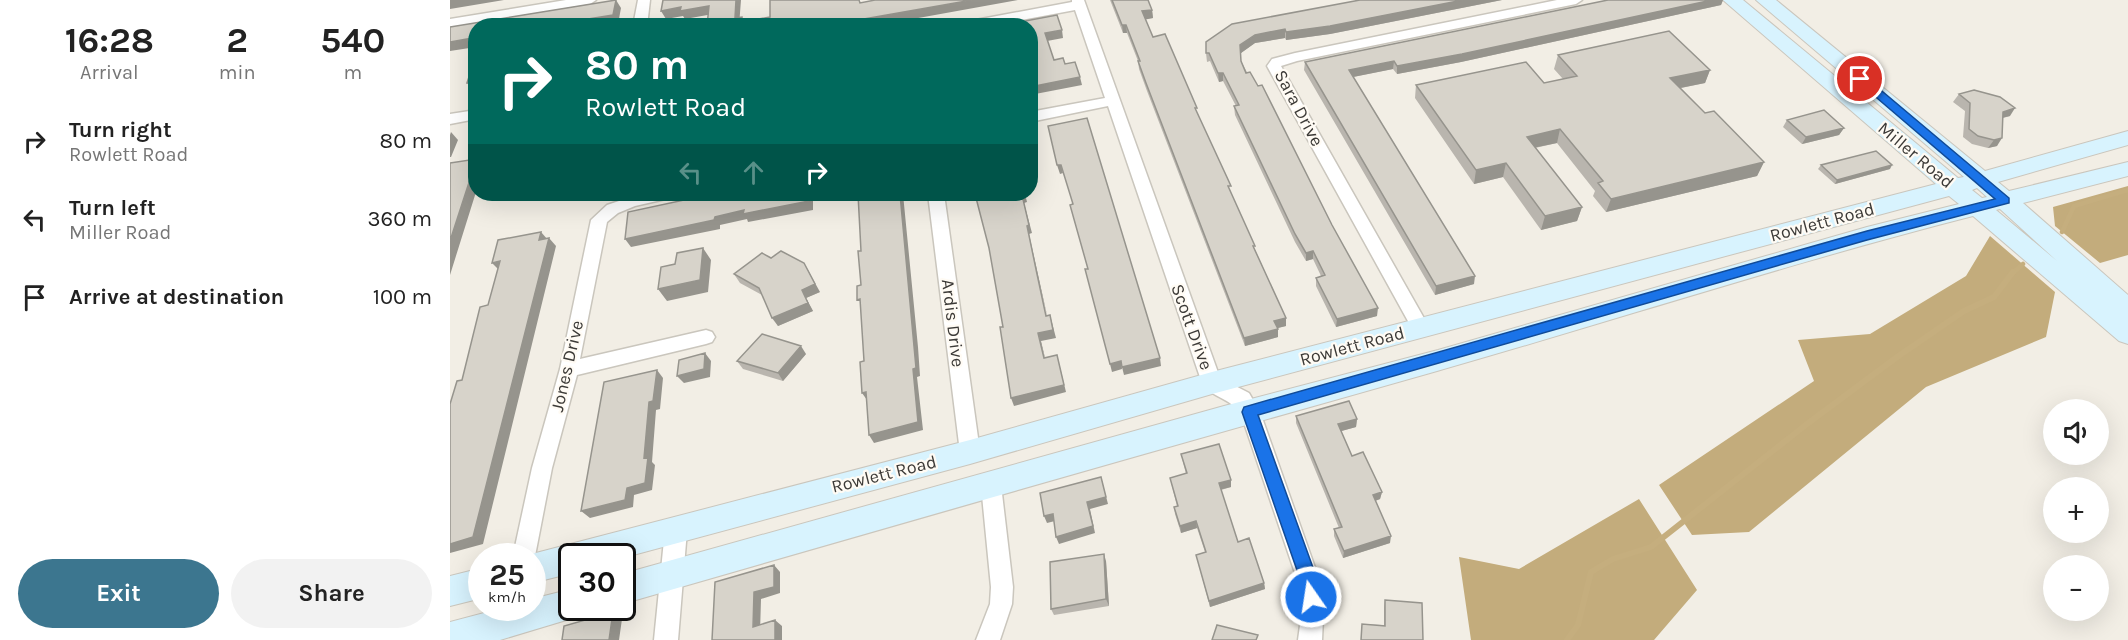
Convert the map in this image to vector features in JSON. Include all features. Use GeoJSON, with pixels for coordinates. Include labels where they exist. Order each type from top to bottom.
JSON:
{"type":"FeatureCollection","features":[{"type":"Feature","properties":{"kind":"main road","name":"Miller Road"},"geometry":{"type":"LineString","coordinates":[[1732,0],[2128,334]]}},
{"type":"Feature","properties":{"kind":"main road","name":"Miller Road"},"geometry":{"type":"LineString","coordinates":[[1766,0],[1981,178],[2128,310]]}},
{"type":"Feature","properties":{"kind":"main road","name":"Rowlett Road"},"geometry":{"type":"LineString","coordinates":[[626,543],[970,452],[1212,383],[2128,138]]}},
{"type":"Feature","properties":{"kind":"main road","name":"Rowlett Road"},"geometry":{"type":"LineString","coordinates":[[636,586],[1867,235],[2128,169]]}},
{"type":"Feature","properties":{"kind":"main road"},"geometry":{"type":"LineString","coordinates":[[1937,217],[1968,220],[2008,232]]}},
{"type":"Feature","properties":{"kind":"main road"},"geometry":{"type":"LineString","coordinates":[[1528,299],[1547,328]]}},
{"type":"Feature","properties":{"kind":"main road"},"geometry":{"type":"LineString","coordinates":[[450,591],[468,586]]}},
{"type":"Feature","properties":{"kind":"main road"},"geometry":{"type":"LineString","coordinates":[[450,638],[558,608]]}},
{"type":"Feature","properties":{"kind":"street"},"geometry":{"type":"LineString","coordinates":[[480,18],[590,0]]}},
{"type":"Feature","properties":{"kind":"street"},"geometry":{"type":"LineString","coordinates":[[641,18],[644,0]]}},
{"type":"Feature","properties":{"kind":"street","name":"Sara Drive"},"geometry":{"type":"LineString","coordinates":[[1420,327],[1274,66],[1276,62],[1295,57],[1576,0]]}},
{"type":"Feature","properties":{"kind":"street"},"geometry":{"type":"LineString","coordinates":[[1004,18],[1078,3]]}},
{"type":"Feature","properties":{"kind":"street","name":"Scott Drive"},"geometry":{"type":"LineString","coordinates":[[1078,3],[1212,383],[1242,399],[1250,412],[1307,576],[1312,618],[1310,640]]}},
{"type":"Feature","properties":{"kind":"street"},"geometry":{"type":"LineString","coordinates":[[450,23],[468,20]]}},
{"type":"Feature","properties":{"kind":"street"},"geometry":{"type":"LineString","coordinates":[[1038,115],[1111,100]]}},
{"type":"Feature","properties":{"kind":"street"},"geometry":{"type":"LineString","coordinates":[[450,118],[468,115]]}},
{"type":"Feature","properties":{"kind":"street","name":"Jones Drive"},"geometry":{"type":"LineString","coordinates":[[527,543],[542,468],[569,369],[599,220],[618,206],[636,201]]}},
{"type":"Feature","properties":{"kind":"street","name":"Ardis Drive"},"geometry":{"type":"LineString","coordinates":[[937,201],[970,452]]}},
{"type":"Feature","properties":{"kind":"street"},"geometry":{"type":"LineString","coordinates":[[569,369],[706,337]]}},
{"type":"Feature","properties":{"kind":"street"},"geometry":{"type":"LineString","coordinates":[[988,640],[1001,604],[1002,587],[991,485]]}},
{"type":"Feature","properties":{"kind":"street"},"geometry":{"type":"LineString","coordinates":[[666,640],[676,530]]}},
{"type":"Feature","properties":{"kind":"shaded area"},"geometry":{"type":"Polygon","coordinates":[[[2128,186],[2128,255],[2100,263],[2055,226],[2053,207],[2128,186]]]}},
{"type":"Feature","properties":{"kind":"shaded area"},"geometry":{"type":"Polygon","coordinates":[[[1990,236],[2055,292],[2046,337],[1926,387],[1749,532],[1692,535],[1659,485],[1814,381],[1798,340],[1870,334],[1966,276],[1990,236]]]}},
{"type":"Feature","properties":{"kind":"shaded area"},"geometry":{"type":"Polygon","coordinates":[[[1639,499],[1697,590],[1654,640],[1471,640],[1459,557],[1519,569],[1639,499]]]}},
{"type":"Feature","properties":{"kind":"building"},"geometry":{"type":"Polygon","coordinates":[[[616,0],[613,15],[595,18],[505,18],[616,0]]]}},
{"type":"Feature","properties":{"kind":"building"},"geometry":{"type":"Polygon","coordinates":[[[663,0],[736,0],[735,18],[708,18],[709,6],[680,11],[681,7],[661,11],[663,0]]]}},
{"type":"Feature","properties":{"kind":"building"},"geometry":{"type":"Polygon","coordinates":[[[770,0],[859,0],[860,3],[875,0],[972,0],[870,18],[764,18],[770,17],[770,0]]]}},
{"type":"Feature","properties":{"kind":"building"},"geometry":{"type":"Polygon","coordinates":[[[1112,0],[1148,0],[1152,10],[1142,11],[1153,37],[1165,34],[1197,108],[1195,108],[1231,186],[1228,186],[1255,246],[1253,246],[1286,318],[1274,321],[1278,329],[1244,338],[1126,25],[1122,25],[1112,0]]]}},
{"type":"Feature","properties":{"kind":"building"},"geometry":{"type":"Polygon","coordinates":[[[1360,0],[1463,0],[1330,26],[1286,32],[1285,29],[1255,35],[1240,45],[1241,61],[1246,73],[1250,72],[1258,86],[1262,85],[1332,225],[1378,308],[1337,319],[1316,278],[1325,275],[1313,251],[1306,253],[1295,234],[1234,106],[1239,105],[1223,73],[1218,73],[1209,53],[1206,53],[1206,42],[1232,24],[1360,0]]]}},
{"type":"Feature","properties":{"kind":"building"},"geometry":{"type":"Polygon","coordinates":[[[1608,0],[1712,0],[1462,54],[1397,66],[1394,61],[1349,70],[1475,276],[1436,286],[1305,62],[1608,0]]]}},
{"type":"Feature","properties":{"kind":"building"},"geometry":{"type":"Polygon","coordinates":[[[1057,15],[1062,30],[1045,33],[1054,60],[1063,58],[1065,64],[1075,62],[1080,77],[1038,85],[1038,19],[1057,15]]]}},
{"type":"Feature","properties":{"kind":"building"},"geometry":{"type":"Polygon","coordinates":[[[468,24],[468,39],[450,42],[450,27],[468,24]]]}},
{"type":"Feature","properties":{"kind":"building"},"geometry":{"type":"Polygon","coordinates":[[[1669,31],[1710,70],[1670,78],[1705,113],[1714,111],[1764,162],[1611,199],[1598,183],[1603,181],[1560,129],[1527,137],[1582,207],[1545,216],[1506,163],[1476,170],[1416,85],[1526,62],[1544,83],[1577,76],[1558,55],[1669,31]]]}},
{"type":"Feature","properties":{"kind":"building"},"geometry":{"type":"Polygon","coordinates":[[[1974,90],[2000,97],[2015,108],[2003,112],[2002,138],[1994,140],[1978,136],[1969,129],[1970,103],[1959,94],[1974,90]]]}},
{"type":"Feature","properties":{"kind":"building"},"geometry":{"type":"Polygon","coordinates":[[[1824,110],[1844,128],[1806,137],[1787,120],[1824,110]]]}},
{"type":"Feature","properties":{"kind":"building"},"geometry":{"type":"Polygon","coordinates":[[[1087,118],[1160,358],[1122,367],[1121,361],[1110,364],[1085,269],[1088,269],[1070,205],[1073,204],[1061,165],[1057,165],[1048,126],[1087,118]]]}},
{"type":"Feature","properties":{"kind":"building"},"geometry":{"type":"Polygon","coordinates":[[[1876,151],[1892,165],[1837,180],[1821,165],[1876,151]]]}},
{"type":"Feature","properties":{"kind":"building"},"geometry":{"type":"Polygon","coordinates":[[[468,160],[468,186],[450,241],[450,163],[468,160]]]}},
{"type":"Feature","properties":{"kind":"building"},"geometry":{"type":"Polygon","coordinates":[[[679,201],[809,201],[743,214],[744,210],[715,217],[714,220],[625,239],[628,212],[679,201]]]}},
{"type":"Feature","properties":{"kind":"building"},"geometry":{"type":"Polygon","coordinates":[[[858,201],[901,201],[916,368],[913,369],[918,422],[869,435],[866,392],[862,393],[860,362],[864,361],[860,299],[857,300],[857,286],[861,285],[858,251],[861,251],[858,201]]]}},
{"type":"Feature","properties":{"kind":"building"},"geometry":{"type":"Polygon","coordinates":[[[977,201],[1023,201],[1046,316],[1050,315],[1053,330],[1038,333],[1044,358],[1057,355],[1064,385],[1011,398],[1000,327],[1003,327],[989,248],[977,201]]]}},
{"type":"Feature","properties":{"kind":"building"},"geometry":{"type":"Polygon","coordinates":[[[541,232],[539,240],[549,238],[473,537],[450,544],[450,404],[457,381],[462,380],[480,307],[488,305],[500,261],[492,263],[498,240],[541,232]]]}},
{"type":"Feature","properties":{"kind":"building"},"geometry":{"type":"Polygon","coordinates":[[[703,248],[700,280],[658,289],[661,267],[675,264],[677,253],[703,248]]]}},
{"type":"Feature","properties":{"kind":"building"},"geometry":{"type":"Polygon","coordinates":[[[781,251],[804,263],[815,284],[802,290],[808,303],[772,318],[759,288],[734,274],[762,253],[771,258],[781,251]]]}},
{"type":"Feature","properties":{"kind":"building"},"geometry":{"type":"Polygon","coordinates":[[[762,334],[801,346],[778,373],[737,361],[762,334]]]}},
{"type":"Feature","properties":{"kind":"building"},"geometry":{"type":"Polygon","coordinates":[[[705,353],[704,369],[677,376],[679,360],[705,353]]]}},
{"type":"Feature","properties":{"kind":"building"},"geometry":{"type":"Polygon","coordinates":[[[657,370],[653,401],[649,402],[644,458],[648,457],[645,483],[627,488],[625,500],[581,511],[604,382],[657,370]]]}},
{"type":"Feature","properties":{"kind":"building"},"geometry":{"type":"Polygon","coordinates":[[[1349,401],[1357,419],[1338,424],[1352,456],[1363,452],[1382,492],[1373,495],[1391,536],[1344,551],[1334,529],[1342,527],[1296,416],[1349,401]]]}},
{"type":"Feature","properties":{"kind":"building"},"geometry":{"type":"Polygon","coordinates":[[[1219,444],[1231,480],[1219,483],[1238,542],[1249,538],[1264,583],[1209,601],[1196,555],[1206,552],[1196,521],[1180,526],[1174,507],[1178,506],[1170,478],[1187,473],[1181,454],[1219,444]]]}},
{"type":"Feature","properties":{"kind":"building"},"geometry":{"type":"Polygon","coordinates":[[[1101,477],[1106,497],[1087,502],[1093,526],[1056,537],[1053,514],[1044,516],[1040,493],[1101,477]]]}},
{"type":"Feature","properties":{"kind":"building"},"geometry":{"type":"Polygon","coordinates":[[[1104,554],[1106,599],[1051,609],[1050,562],[1104,554]]]}},
{"type":"Feature","properties":{"kind":"building"},"geometry":{"type":"Polygon","coordinates":[[[774,565],[774,587],[754,592],[753,627],[775,620],[775,640],[712,640],[715,582],[774,565]]]}},
{"type":"Feature","properties":{"kind":"building"},"geometry":{"type":"Polygon","coordinates":[[[1385,600],[1422,603],[1423,640],[1361,640],[1362,624],[1385,626],[1385,600]]]}},
{"type":"Feature","properties":{"kind":"building"},"geometry":{"type":"Polygon","coordinates":[[[582,621],[612,621],[609,640],[562,640],[564,626],[582,621]]]}},
{"type":"Feature","properties":{"kind":"building"},"geometry":{"type":"Polygon","coordinates":[[[1217,625],[1258,635],[1256,640],[1212,640],[1217,625]]]}},
{"type":"Feature","properties":{"kind":"waterway"},"geometry":{"type":"LineString","coordinates":[[2062,232],[2074,206],[2128,190]]}},
{"type":"Feature","properties":{"kind":"waterway"},"geometry":{"type":"LineString","coordinates":[[2012,274],[2023,264]]}},
{"type":"Feature","properties":{"kind":"waterway"},"geometry":{"type":"LineString","coordinates":[[1567,640],[1578,625],[1591,572],[1613,559],[1651,547],[1807,424],[1897,357],[1964,311],[1994,297],[2013,272]]}},
{"type":"Feature","properties":{"kind":"route"},"geometry":{"type":"LineString","coordinates":[[1311,597],[1307,576],[1250,412],[1438,360],[1867,235],[2005,201],[1981,178],[1860,79]]}}]}
